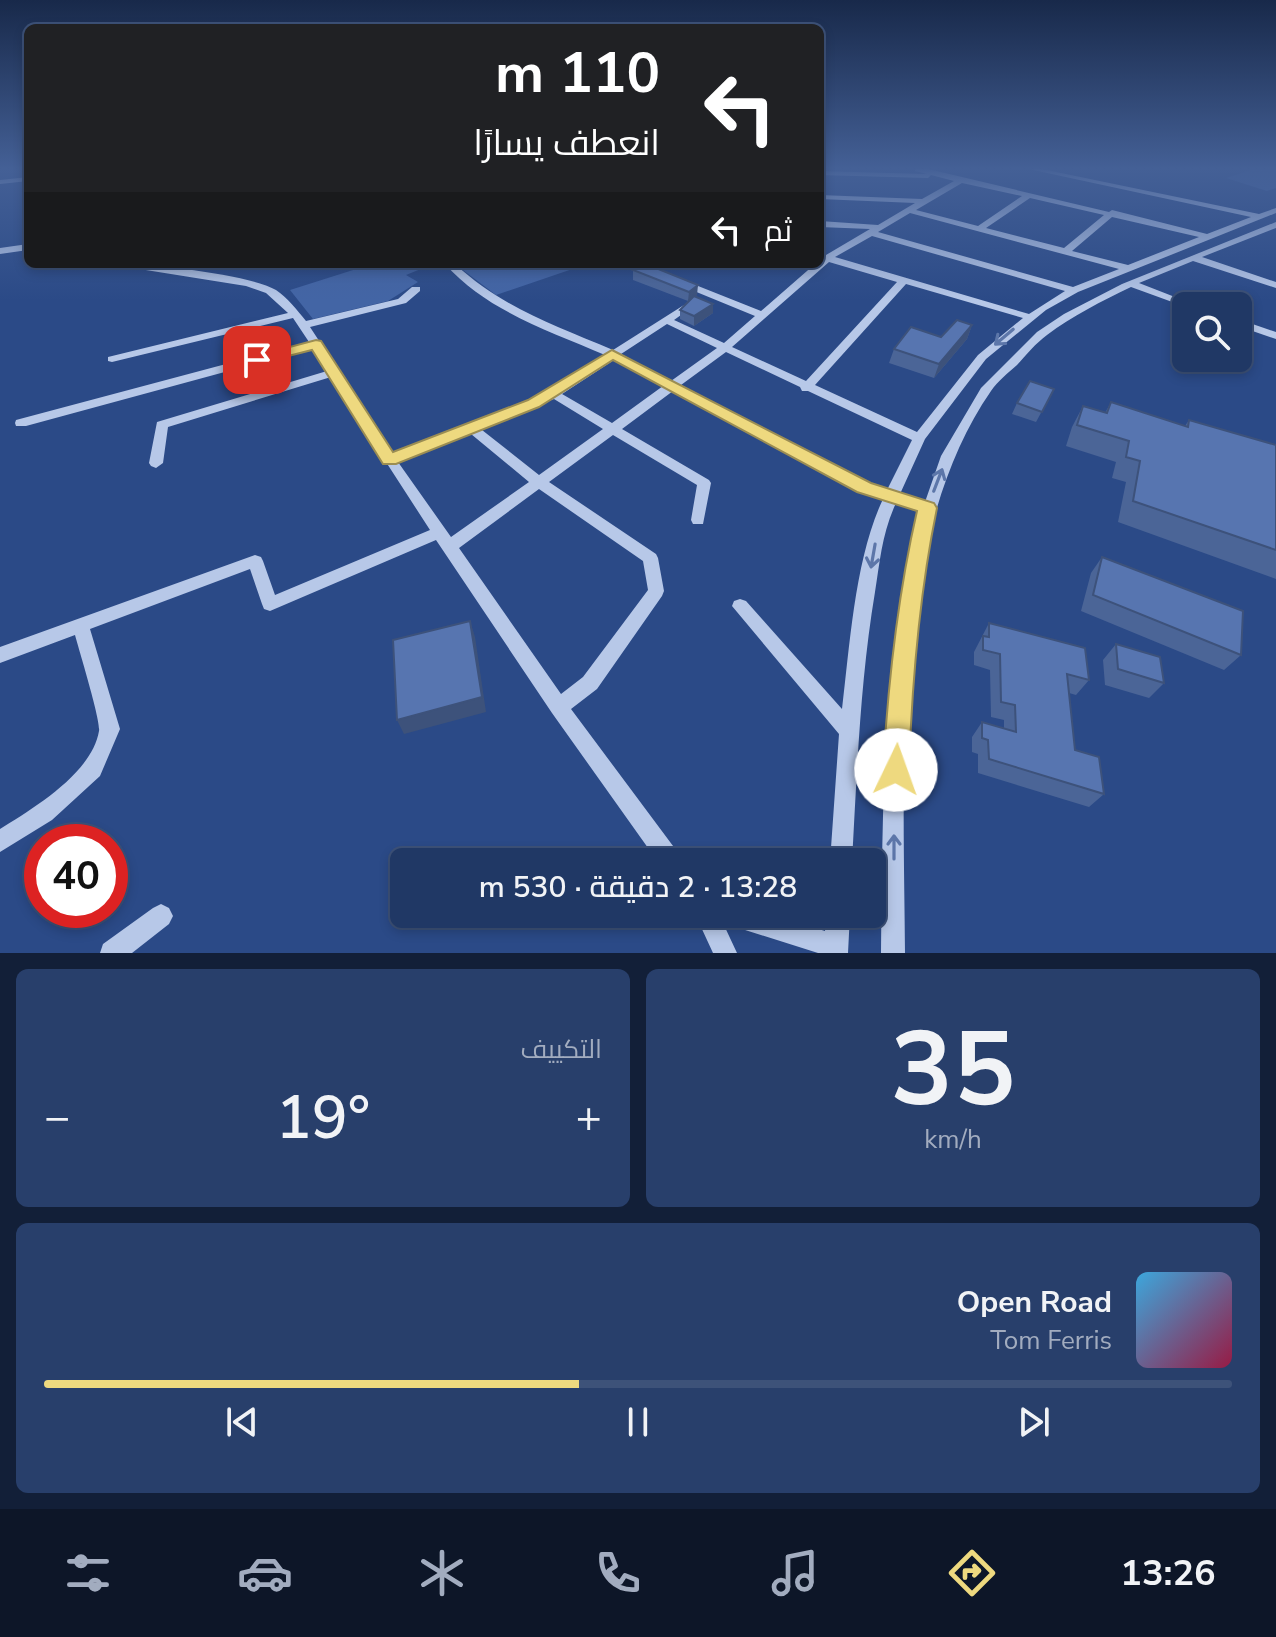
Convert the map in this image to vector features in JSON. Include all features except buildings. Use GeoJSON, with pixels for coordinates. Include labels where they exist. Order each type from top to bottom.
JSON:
{"type":"FeatureCollection","features":[{"type":"Feature","properties":{"kind":"street"},"geometry":{"type":"LineString","coordinates":[[824,257],[903,212]]}},
{"type":"Feature","properties":{"kind":"street"},"geometry":{"type":"LineString","coordinates":[[916,212],[1066,251],[1172,296]]}},
{"type":"Feature","properties":{"kind":"street"},"geometry":{"type":"LineString","coordinates":[[979,229],[1003,212]]}},
{"type":"Feature","properties":{"kind":"street"},"geometry":{"type":"LineString","coordinates":[[1244,212],[1261,216]]}},
{"type":"Feature","properties":{"kind":"street"},"geometry":{"type":"LineString","coordinates":[[893,953],[901,661],[912,575],[927,508],[950,450],[977,405],[1008,365],[1039,336],[1130,276],[1208,237],[1270,212]]}},
{"type":"Feature","properties":{"kind":"street"},"geometry":{"type":"LineString","coordinates":[[1066,251],[1112,213],[1208,237]]}},
{"type":"Feature","properties":{"kind":"street"},"geometry":{"type":"LineString","coordinates":[[824,224],[873,229],[1074,290]]}},
{"type":"Feature","properties":{"kind":"street"},"geometry":{"type":"LineString","coordinates":[[842,848],[849,731],[861,623],[878,526],[919,438],[982,357],[1029,317],[1074,290],[1195,258],[1276,225]]}},
{"type":"Feature","properties":{"kind":"street"},"geometry":{"type":"LineString","coordinates":[[0,251],[24,248]]}},
{"type":"Feature","properties":{"kind":"street"},"geometry":{"type":"LineString","coordinates":[[824,257],[1029,317]]}},
{"type":"Feature","properties":{"kind":"street"},"geometry":{"type":"LineString","coordinates":[[1195,258],[1276,285]]}},
{"type":"Feature","properties":{"kind":"street"},"geometry":{"type":"LineString","coordinates":[[152,268],[257,285],[277,295],[299,320],[390,460],[559,707],[661,848]]}},
{"type":"Feature","properties":{"kind":"street"},"geometry":{"type":"LineString","coordinates":[[454,268],[513,312],[612,354],[864,488],[927,508]]}},
{"type":"Feature","properties":{"kind":"street"},"geometry":{"type":"LineString","coordinates":[[0,655],[255,561],[270,604],[444,539],[539,482],[614,430],[723,349],[812,268]]}},
{"type":"Feature","properties":{"kind":"street"},"geometry":{"type":"LineString","coordinates":[[664,275],[763,315]]}},
{"type":"Feature","properties":{"kind":"street"},"geometry":{"type":"LineString","coordinates":[[806,388],[904,280]]}},
{"type":"Feature","properties":{"kind":"street"},"geometry":{"type":"LineString","coordinates":[[112,359],[402,301],[416,289]]}},
{"type":"Feature","properties":{"kind":"street"},"geometry":{"type":"LineString","coordinates":[[390,460],[554,394],[684,308]]}},
{"type":"Feature","properties":{"kind":"street"},"geometry":{"type":"LineString","coordinates":[[666,320],[806,388],[919,438]]}},
{"type":"Feature","properties":{"kind":"street"},"geometry":{"type":"LineString","coordinates":[[1252,327],[1276,336]]}},
{"type":"Feature","properties":{"kind":"street"},"geometry":{"type":"LineString","coordinates":[[21,423],[316,344]]}},
{"type":"Feature","properties":{"kind":"street"},"geometry":{"type":"LineString","coordinates":[[156,463],[162,425],[333,373]]}},
{"type":"Feature","properties":{"kind":"street"},"geometry":{"type":"LineString","coordinates":[[554,394],[704,483],[698,520]]}},
{"type":"Feature","properties":{"kind":"street"},"geometry":{"type":"LineString","coordinates":[[473,429],[539,482],[650,558],[656,591],[590,683],[559,707]]}},
{"type":"Feature","properties":{"kind":"street"},"geometry":{"type":"LineString","coordinates":[[740,606],[849,731]]}},
{"type":"Feature","properties":{"kind":"street"},"geometry":{"type":"LineString","coordinates":[[0,841],[45,813],[93,769],[110,729],[81,626]]}},
{"type":"Feature","properties":{"kind":"street"},"geometry":{"type":"LineString","coordinates":[[112,953],[161,916]]}},
{"type":"Feature","properties":{"kind":"street"},"geometry":{"type":"LineString","coordinates":[[712,928],[721,951]]}},
{"type":"Feature","properties":{"kind":"street"},"geometry":{"type":"LineString","coordinates":[[771,928],[836,950],[837,928]]}},
{"type":"Feature","properties":{"kind":"shaded area"},"geometry":{"type":"Polygon","coordinates":[[[359,268],[423,268],[406,275],[418,282],[388,301],[313,319],[290,290],[359,268]]]}},
{"type":"Feature","properties":{"kind":"shaded area"},"geometry":{"type":"Polygon","coordinates":[[[460,268],[575,268],[496,295],[460,268]]]}},
{"type":"Feature","properties":{"kind":"route"},"geometry":{"type":"LineString","coordinates":[[257,360],[316,344],[390,460],[534,404],[612,354],[864,488],[927,508],[912,575],[901,661],[896,770]]}}]}
